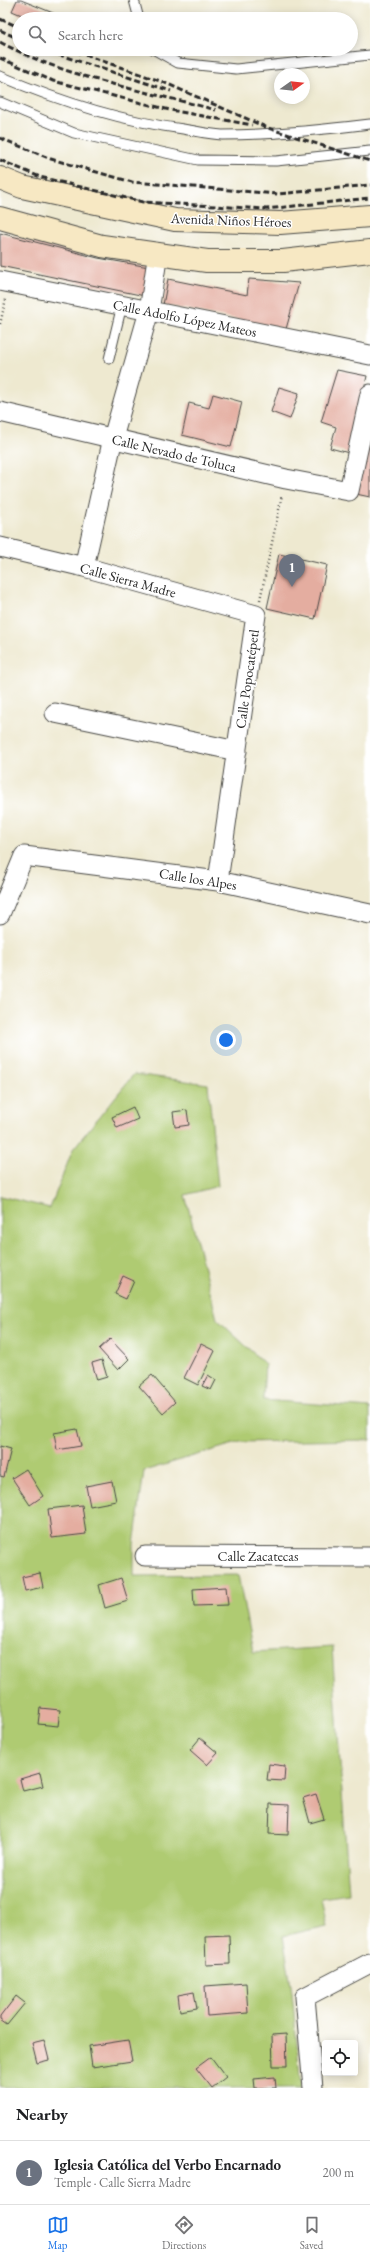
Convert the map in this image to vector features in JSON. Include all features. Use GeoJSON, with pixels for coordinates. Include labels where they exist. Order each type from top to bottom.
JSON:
{"type":"FeatureCollection","features":[{"type":"Feature","properties":{"kind":"main road","name":"Avenida Niños Héroes"},"geometry":{"type":"LineString","coordinates":[[0,178],[22,187],[175,220],[280,224],[370,216]]}},
{"type":"Feature","properties":{"kind":"main road"},"geometry":{"type":"LineString","coordinates":[[0,218],[102,246],[207,261],[283,261],[370,251]]}},
{"type":"Feature","properties":{"kind":"street"},"geometry":{"type":"LineString","coordinates":[[84,567],[113,438],[149,311],[158,253]]}},
{"type":"Feature","properties":{"kind":"street","name":"Calle Adolfo López Mateos"},"geometry":{"type":"LineString","coordinates":[[5,282],[370,355]]}},
{"type":"Feature","properties":{"kind":"street","name":"Calle Nevado de Toluca"},"geometry":{"type":"LineString","coordinates":[[0,412],[286,479],[349,491],[370,394]]}},
{"type":"Feature","properties":{"kind":"street","name":"Calle Sierra Madre"},"geometry":{"type":"LineString","coordinates":[[0,547],[84,567],[256,615]]}},
{"type":"Feature","properties":{"kind":"street","name":"Calle Popocatépetl"},"geometry":{"type":"LineString","coordinates":[[218,881],[256,615]]}},
{"type":"Feature","properties":{"kind":"street"},"geometry":{"type":"LineString","coordinates":[[55,712],[237,751]]}},
{"type":"Feature","properties":{"kind":"street","name":"Calle los Alpes"},"geometry":{"type":"LineString","coordinates":[[0,914],[24,856],[218,881],[370,914]]}},
{"type":"Feature","properties":{"kind":"street","name":"Calle Zacatecas"},"geometry":{"type":"LineString","coordinates":[[146,1556],[370,1557]]}},
{"type":"Feature","properties":{"kind":"street"},"geometry":{"type":"LineString","coordinates":[[314,2088],[305,1997],[370,1963]]}},
{"type":"Feature","properties":{"kind":"lane"},"geometry":{"type":"LineString","coordinates":[[134,1],[137,12]]}},
{"type":"Feature","properties":{"kind":"lane"},"geometry":{"type":"LineString","coordinates":[[166,56],[178,63],[236,69],[370,55]]}},
{"type":"Feature","properties":{"kind":"lane"},"geometry":{"type":"LineString","coordinates":[[0,76],[50,97],[104,114],[164,127],[213,134],[298,133],[370,124]]}},
{"type":"Feature","properties":{"kind":"lane"},"geometry":{"type":"LineString","coordinates":[[0,102],[74,133],[198,160],[276,161],[370,151]]}},
{"type":"Feature","properties":{"kind":"lane"},"geometry":{"type":"LineString","coordinates":[[110,359],[122,305]]}},
{"type":"Feature","properties":{"kind":"path"},"geometry":{"type":"LineString","coordinates":[[0,324],[5,282]]}},
{"type":"Feature","properties":{"kind":"path","name":"Calle Popocatépetl"},"geometry":{"type":"LineString","coordinates":[[256,615],[286,479]]}},
{"type":"Feature","properties":{"kind":"green space"},"geometry":{"type":"Polygon","coordinates":[[[134,1074],[208,1084],[218,1186],[185,1195],[217,1319],[265,1364],[263,1400],[370,1408],[370,1440],[240,1442],[144,1471],[134,1545],[134,1576],[238,1575],[253,1652],[332,1647],[349,1894],[321,1898],[327,1926],[283,1936],[292,1992],[301,2088],[0,2088],[0,1196],[50,1208],[73,1149],[134,1074]]]}},
{"type":"Feature","properties":{"kind":"building"},"geometry":{"type":"Polygon","coordinates":[[[17,0],[21,0],[51,12],[14,12],[12,11],[17,0]]]}},
{"type":"Feature","properties":{"kind":"building"},"geometry":{"type":"Polygon","coordinates":[[[0,233],[98,258],[149,267],[145,296],[0,266],[0,233]]]}},
{"type":"Feature","properties":{"kind":"building"},"geometry":{"type":"Polygon","coordinates":[[[168,279],[247,295],[249,279],[299,283],[286,329],[163,305],[168,279]]]}},
{"type":"Feature","properties":{"kind":"building"},"geometry":{"type":"Polygon","coordinates":[[[337,370],[367,376],[349,453],[330,448],[336,427],[321,422],[337,370]]]}},
{"type":"Feature","properties":{"kind":"building"},"geometry":{"type":"Polygon","coordinates":[[[279,387],[299,393],[290,419],[271,412],[279,387]]]}},
{"type":"Feature","properties":{"kind":"building"},"geometry":{"type":"Polygon","coordinates":[[[213,394],[242,402],[231,447],[182,435],[189,403],[209,408],[213,394]]]}},
{"type":"Feature","properties":{"kind":"building"},"geometry":{"type":"Polygon","coordinates":[[[370,441],[370,497],[356,494],[370,441]]]}},
{"type":"Feature","properties":{"kind":"building"},"geometry":{"type":"Polygon","coordinates":[[[279,554],[327,565],[315,619],[267,608],[279,554]]]}},
{"type":"Feature","properties":{"kind":"building"},"geometry":{"type":"Polygon","coordinates":[[[133,1107],[138,1119],[117,1128],[112,1117],[133,1107]]]}},
{"type":"Feature","properties":{"kind":"building"},"geometry":{"type":"Polygon","coordinates":[[[187,1110],[189,1125],[175,1127],[173,1112],[187,1110]]]}},
{"type":"Feature","properties":{"kind":"building"},"geometry":{"type":"Polygon","coordinates":[[[123,1276],[134,1281],[126,1299],[115,1294],[123,1276]]]}},
{"type":"Feature","properties":{"kind":"building"},"geometry":{"type":"Polygon","coordinates":[[[110,1339],[129,1359],[118,1370],[99,1349],[110,1339]]]}},
{"type":"Feature","properties":{"kind":"building"},"geometry":{"type":"Polygon","coordinates":[[[201,1344],[215,1351],[198,1385],[184,1378],[201,1344]]]}},
{"type":"Feature","properties":{"kind":"building"},"geometry":{"type":"Polygon","coordinates":[[[102,1360],[107,1377],[97,1380],[92,1363],[102,1360]]]}},
{"type":"Feature","properties":{"kind":"building"},"geometry":{"type":"Polygon","coordinates":[[[152,1375],[175,1402],[163,1413],[139,1386],[152,1375]]]}},
{"type":"Feature","properties":{"kind":"building"},"geometry":{"type":"Polygon","coordinates":[[[208,1375],[216,1380],[211,1390],[202,1386],[208,1375]]]}},
{"type":"Feature","properties":{"kind":"building"},"geometry":{"type":"Polygon","coordinates":[[[77,1429],[81,1446],[57,1450],[54,1433],[77,1429]]]}},
{"type":"Feature","properties":{"kind":"building"},"geometry":{"type":"Polygon","coordinates":[[[0,1446],[11,1449],[4,1477],[0,1476],[0,1446]]]}},
{"type":"Feature","properties":{"kind":"building"},"geometry":{"type":"Polygon","coordinates":[[[26,1469],[43,1496],[30,1505],[12,1478],[26,1469]]]}},
{"type":"Feature","properties":{"kind":"building"},"geometry":{"type":"Polygon","coordinates":[[[112,1481],[116,1501],[90,1506],[86,1486],[112,1481]]]}},
{"type":"Feature","properties":{"kind":"building"},"geometry":{"type":"Polygon","coordinates":[[[82,1505],[86,1534],[52,1538],[48,1509],[82,1505]]]}},
{"type":"Feature","properties":{"kind":"building"},"geometry":{"type":"Polygon","coordinates":[[[40,1573],[43,1587],[25,1591],[22,1577],[40,1573]]]}},
{"type":"Feature","properties":{"kind":"building"},"geometry":{"type":"Polygon","coordinates":[[[121,1578],[128,1601],[105,1608],[99,1585],[121,1578]]]}},
{"type":"Feature","properties":{"kind":"building"},"geometry":{"type":"Polygon","coordinates":[[[226,1587],[228,1605],[194,1606],[193,1589],[226,1587]]]}},
{"type":"Feature","properties":{"kind":"building"},"geometry":{"type":"Polygon","coordinates":[[[40,1708],[60,1710],[58,1726],[38,1724],[40,1708]]]}},
{"type":"Feature","properties":{"kind":"building"},"geometry":{"type":"Polygon","coordinates":[[[200,1738],[218,1753],[207,1765],[190,1750],[200,1738]]]}},
{"type":"Feature","properties":{"kind":"building"},"geometry":{"type":"Polygon","coordinates":[[[269,1764],[285,1766],[284,1781],[267,1780],[269,1764]]]}},
{"type":"Feature","properties":{"kind":"building"},"geometry":{"type":"Polygon","coordinates":[[[40,1773],[43,1786],[23,1791],[20,1779],[40,1773]]]}},
{"type":"Feature","properties":{"kind":"building"},"geometry":{"type":"Polygon","coordinates":[[[316,1794],[324,1819],[310,1823],[303,1798],[316,1794]]]}},
{"type":"Feature","properties":{"kind":"building"},"geometry":{"type":"Polygon","coordinates":[[[270,1804],[289,1805],[288,1835],[269,1834],[270,1804]]]}},
{"type":"Feature","properties":{"kind":"building"},"geometry":{"type":"Polygon","coordinates":[[[229,1935],[230,1964],[206,1965],[205,1936],[229,1935]]]}},
{"type":"Feature","properties":{"kind":"building"},"geometry":{"type":"Polygon","coordinates":[[[246,1983],[248,2013],[207,2016],[205,1986],[246,1983]]]}},
{"type":"Feature","properties":{"kind":"building"},"geometry":{"type":"Polygon","coordinates":[[[194,1992],[197,2008],[180,2011],[178,1995],[194,1992]]]}},
{"type":"Feature","properties":{"kind":"building"},"geometry":{"type":"Polygon","coordinates":[[[16,1996],[25,2003],[7,2025],[0,2020],[0,2017],[16,1996]]]}},
{"type":"Feature","properties":{"kind":"building"},"geometry":{"type":"Polygon","coordinates":[[[286,2034],[287,2066],[273,2066],[272,2035],[286,2034]]]}},
{"type":"Feature","properties":{"kind":"building"},"geometry":{"type":"Polygon","coordinates":[[[44,2040],[49,2060],[37,2063],[32,2043],[44,2040]]]}},
{"type":"Feature","properties":{"kind":"building"},"geometry":{"type":"Polygon","coordinates":[[[128,2040],[132,2061],[92,2067],[89,2046],[128,2040]]]}},
{"type":"Feature","properties":{"kind":"building"},"geometry":{"type":"Polygon","coordinates":[[[211,2057],[226,2077],[212,2088],[196,2068],[211,2057]]]}},
{"type":"Feature","properties":{"kind":"building"},"geometry":{"type":"Polygon","coordinates":[[[275,2077],[276,2088],[255,2088],[254,2079],[275,2077]]]}},
{"type":"Feature","properties":{"kind":"railway"},"geometry":{"type":"LineString","coordinates":[[0,19],[12,24]]}},
{"type":"Feature","properties":{"kind":"railway"},"geometry":{"type":"LineString","coordinates":[[0,30],[12,36]]}},
{"type":"Feature","properties":{"kind":"railway"},"geometry":{"type":"LineString","coordinates":[[0,42],[12,48]]}},
{"type":"Feature","properties":{"kind":"railway"},"geometry":{"type":"LineString","coordinates":[[29,56],[79,75],[216,110]]}},
{"type":"Feature","properties":{"kind":"railway"},"geometry":{"type":"LineString","coordinates":[[63,56],[171,91]]}},
{"type":"Feature","properties":{"kind":"railway"},"geometry":{"type":"LineString","coordinates":[[88,56],[163,82],[268,128],[370,161]]}},
{"type":"Feature","properties":{"kind":"railway"},"geometry":{"type":"LineString","coordinates":[[0,58],[53,81],[170,110],[252,125]]}},
{"type":"Feature","properties":{"kind":"railway"},"geometry":{"type":"LineString","coordinates":[[0,138],[51,159],[132,182],[278,194],[370,185]]}},
{"type":"Feature","properties":{"kind":"railway"},"geometry":{"type":"LineString","coordinates":[[0,160],[40,177],[143,202],[266,209],[370,198]]}},
{"type":"Feature","properties":{"kind":"place","name":"Iglesia Católica del Verbo Encarnado"},"geometry":{"type":"Point","coordinates":[292,587]}}]}
